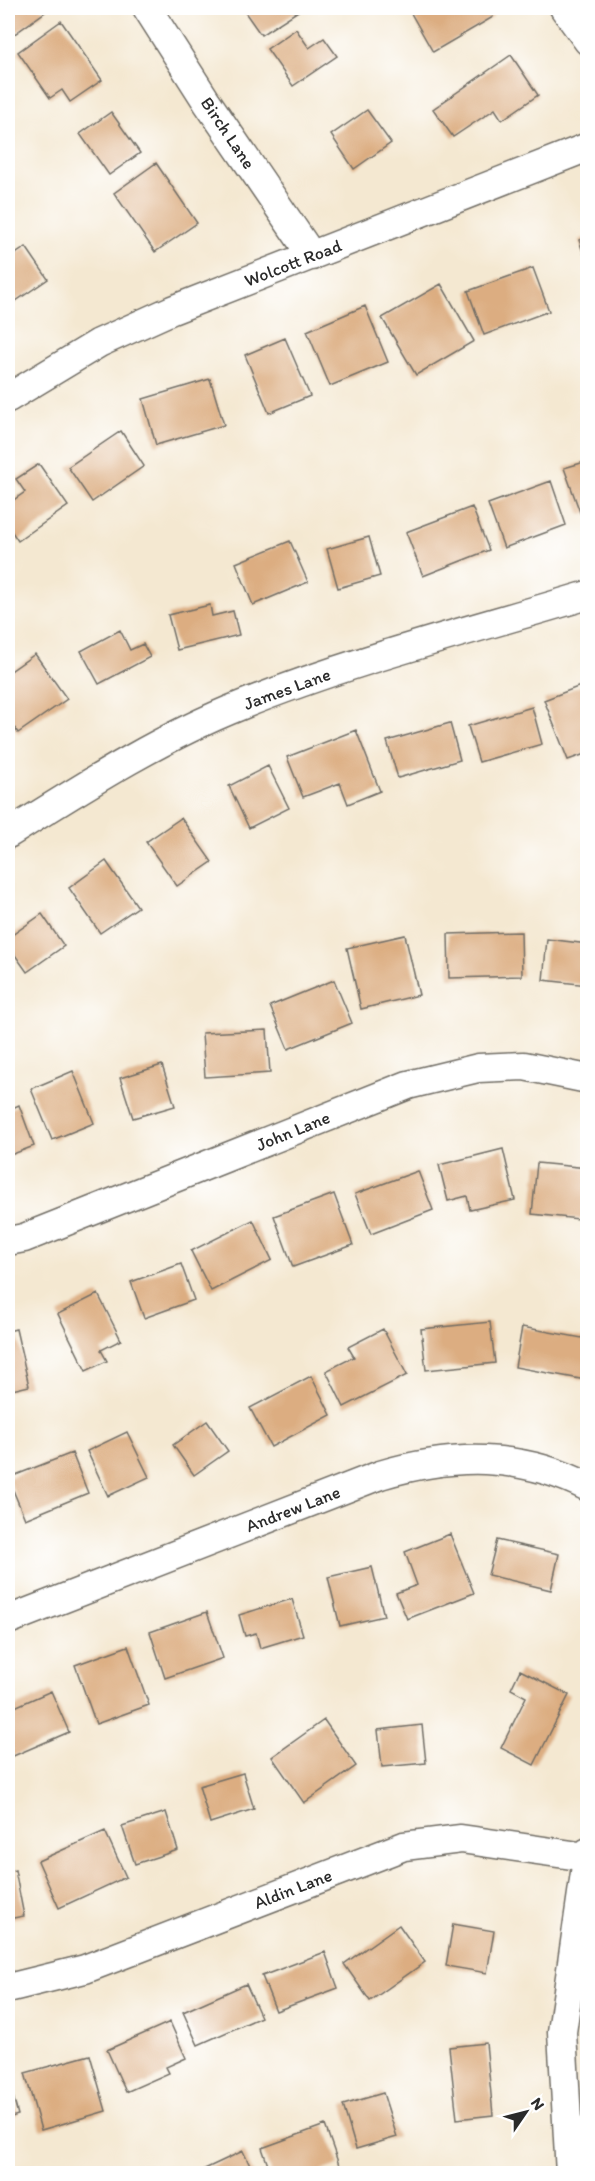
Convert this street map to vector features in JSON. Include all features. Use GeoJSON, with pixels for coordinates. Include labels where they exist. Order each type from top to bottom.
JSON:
{"type":"FeatureCollection","features":[{"type":"Feature","properties":{"kind":"street","name":"Birch Lane"},"geometry":{"type":"LineString","coordinates":[[147,8],[207,102],[312,256]]}},
{"type":"Feature","properties":{"kind":"street"},"geometry":{"type":"LineString","coordinates":[[564,8],[588,41]]}},
{"type":"Feature","properties":{"kind":"street","name":"Wolcott Road"},"geometry":{"type":"LineString","coordinates":[[8,398],[99,343],[172,310],[588,147]]}},
{"type":"Feature","properties":{"kind":"street","name":"James Lane"},"geometry":{"type":"LineString","coordinates":[[8,834],[127,760],[240,705],[333,672],[588,595]]}},
{"type":"Feature","properties":{"kind":"street","name":"John Lane"},"geometry":{"type":"LineString","coordinates":[[8,1241],[24,1238],[408,1085],[477,1068],[524,1066],[588,1079]]}},
{"type":"Feature","properties":{"kind":"street","name":"Andrew Lane"},"geometry":{"type":"LineString","coordinates":[[8,1620],[380,1475],[420,1464],[458,1460],[522,1463],[564,1475],[588,1487]]}},
{"type":"Feature","properties":{"kind":"street","name":"Aldin Lane"},"geometry":{"type":"LineString","coordinates":[[8,1988],[85,1969],[404,1846],[460,1839],[587,1855]]}},
{"type":"Feature","properties":{"kind":"street"},"geometry":{"type":"LineString","coordinates":[[570,2174],[562,2032],[587,1855]]}},
{"type":"Feature","properties":{"kind":"building"},"geometry":{"type":"Polygon","coordinates":[[[8,8],[42,8],[45,12],[9,38],[8,8]]]}},
{"type":"Feature","properties":{"kind":"building"},"geometry":{"type":"Polygon","coordinates":[[[242,8],[303,8],[261,35],[242,8]]]}},
{"type":"Feature","properties":{"kind":"building"},"geometry":{"type":"Polygon","coordinates":[[[408,8],[488,8],[493,17],[433,52],[408,8]]]}},
{"type":"Feature","properties":{"kind":"building"},"geometry":{"type":"Polygon","coordinates":[[[61,21],[102,80],[70,102],[62,90],[50,98],[18,52],[61,21]]]}},
{"type":"Feature","properties":{"kind":"building"},"geometry":{"type":"Polygon","coordinates":[[[296,29],[309,48],[324,38],[337,56],[293,86],[267,49],[296,29]]]}},
{"type":"Feature","properties":{"kind":"building"},"geometry":{"type":"Polygon","coordinates":[[[511,55],[538,95],[502,120],[495,109],[453,137],[433,109],[511,55]]]}},
{"type":"Feature","properties":{"kind":"building"},"geometry":{"type":"Polygon","coordinates":[[[367,110],[391,143],[354,169],[331,135],[367,110]]]}},
{"type":"Feature","properties":{"kind":"building"},"geometry":{"type":"Polygon","coordinates":[[[111,112],[140,153],[109,175],[80,134],[111,112]]]}},
{"type":"Feature","properties":{"kind":"building"},"geometry":{"type":"Polygon","coordinates":[[[156,163],[197,223],[155,252],[114,193],[156,163]]]}},
{"type":"Feature","properties":{"kind":"building"},"geometry":{"type":"Polygon","coordinates":[[[588,237],[588,263],[587,264],[579,240],[588,237]]]}},
{"type":"Feature","properties":{"kind":"building"},"geometry":{"type":"Polygon","coordinates":[[[26,247],[48,279],[13,303],[8,296],[8,259],[26,247]]]}},
{"type":"Feature","properties":{"kind":"building"},"geometry":{"type":"Polygon","coordinates":[[[533,268],[549,311],[484,335],[468,291],[533,268]]]}},
{"type":"Feature","properties":{"kind":"building"},"geometry":{"type":"Polygon","coordinates":[[[441,284],[474,341],[416,375],[382,318],[441,284]]]}},
{"type":"Feature","properties":{"kind":"building"},"geometry":{"type":"Polygon","coordinates":[[[365,306],[388,362],[330,386],[307,331],[365,306]]]}},
{"type":"Feature","properties":{"kind":"building"},"geometry":{"type":"Polygon","coordinates":[[[285,338],[310,396],[269,413],[245,355],[285,338]]]}},
{"type":"Feature","properties":{"kind":"building"},"geometry":{"type":"Polygon","coordinates":[[[210,379],[224,425],[156,445],[143,399],[210,379]]]}},
{"type":"Feature","properties":{"kind":"building"},"geometry":{"type":"Polygon","coordinates":[[[121,431],[144,466],[92,502],[68,467],[121,431]]]}},
{"type":"Feature","properties":{"kind":"building"},"geometry":{"type":"Polygon","coordinates":[[[588,461],[588,512],[581,515],[564,468],[588,461]]]}},
{"type":"Feature","properties":{"kind":"building"},"geometry":{"type":"Polygon","coordinates":[[[39,464],[68,506],[18,541],[8,526],[8,504],[25,492],[16,479],[39,464]]]}},
{"type":"Feature","properties":{"kind":"building"},"geometry":{"type":"Polygon","coordinates":[[[551,481],[566,525],[504,548],[488,504],[551,481]]]}},
{"type":"Feature","properties":{"kind":"building"},"geometry":{"type":"Polygon","coordinates":[[[472,507],[489,550],[423,576],[406,532],[472,507]]]}},
{"type":"Feature","properties":{"kind":"building"},"geometry":{"type":"Polygon","coordinates":[[[369,537],[380,576],[338,588],[327,549],[369,537]]]}},
{"type":"Feature","properties":{"kind":"building"},"geometry":{"type":"Polygon","coordinates":[[[290,541],[308,582],[253,605],[236,563],[290,541]]]}},
{"type":"Feature","properties":{"kind":"building"},"geometry":{"type":"Polygon","coordinates":[[[210,605],[212,616],[233,611],[239,635],[177,650],[168,615],[210,605]]]}},
{"type":"Feature","properties":{"kind":"building"},"geometry":{"type":"Polygon","coordinates":[[[120,630],[130,650],[143,644],[150,657],[99,684],[81,651],[120,630]]]}},
{"type":"Feature","properties":{"kind":"building"},"geometry":{"type":"Polygon","coordinates":[[[35,654],[67,699],[18,733],[8,718],[8,673],[35,654]]]}},
{"type":"Feature","properties":{"kind":"building"},"geometry":{"type":"Polygon","coordinates":[[[588,683],[588,753],[568,760],[544,700],[588,683]]]}},
{"type":"Feature","properties":{"kind":"building"},"geometry":{"type":"Polygon","coordinates":[[[532,707],[542,744],[479,762],[468,726],[532,707]]]}},
{"type":"Feature","properties":{"kind":"building"},"geometry":{"type":"Polygon","coordinates":[[[450,723],[460,760],[398,778],[387,741],[450,723]]]}},
{"type":"Feature","properties":{"kind":"building"},"geometry":{"type":"Polygon","coordinates":[[[356,730],[380,791],[348,804],[340,783],[303,797],[287,757],[356,730]]]}},
{"type":"Feature","properties":{"kind":"building"},"geometry":{"type":"Polygon","coordinates":[[[268,766],[289,808],[249,828],[229,786],[268,766]]]}},
{"type":"Feature","properties":{"kind":"building"},"geometry":{"type":"Polygon","coordinates":[[[181,818],[212,862],[177,886],[146,842],[181,818]]]}},
{"type":"Feature","properties":{"kind":"building"},"geometry":{"type":"Polygon","coordinates":[[[106,861],[138,907],[100,933],[69,888],[106,861]]]}},
{"type":"Feature","properties":{"kind":"building"},"geometry":{"type":"Polygon","coordinates":[[[42,914],[64,946],[27,972],[8,945],[8,938],[42,914]]]}},
{"type":"Feature","properties":{"kind":"building"},"geometry":{"type":"Polygon","coordinates":[[[521,932],[522,976],[449,978],[448,934],[521,932]]]}},
{"type":"Feature","properties":{"kind":"building"},"geometry":{"type":"Polygon","coordinates":[[[405,935],[419,995],[361,1009],[347,948],[405,935]]]}},
{"type":"Feature","properties":{"kind":"building"},"geometry":{"type":"Polygon","coordinates":[[[547,939],[588,944],[588,985],[543,980],[547,939]]]}},
{"type":"Feature","properties":{"kind":"building"},"geometry":{"type":"Polygon","coordinates":[[[334,980],[352,1023],[288,1049],[270,1006],[334,980]]]}},
{"type":"Feature","properties":{"kind":"building"},"geometry":{"type":"Polygon","coordinates":[[[267,1030],[270,1073],[205,1077],[202,1033],[267,1030]]]}},
{"type":"Feature","properties":{"kind":"building"},"geometry":{"type":"Polygon","coordinates":[[[162,1065],[175,1106],[133,1118],[120,1078],[162,1065]]]}},
{"type":"Feature","properties":{"kind":"building"},"geometry":{"type":"Polygon","coordinates":[[[73,1071],[94,1123],[52,1140],[31,1089],[73,1071]]]}},
{"type":"Feature","properties":{"kind":"building"},"geometry":{"type":"Polygon","coordinates":[[[19,1105],[34,1146],[8,1156],[8,1110],[19,1105]]]}},
{"type":"Feature","properties":{"kind":"building"},"geometry":{"type":"Polygon","coordinates":[[[503,1149],[515,1200],[470,1210],[467,1196],[448,1201],[439,1165],[503,1149]]]}},
{"type":"Feature","properties":{"kind":"building"},"geometry":{"type":"Polygon","coordinates":[[[537,1163],[588,1168],[588,1220],[532,1214],[537,1163]]]}},
{"type":"Feature","properties":{"kind":"building"},"geometry":{"type":"Polygon","coordinates":[[[418,1171],[433,1210],[371,1234],[355,1194],[418,1171]]]}},
{"type":"Feature","properties":{"kind":"building"},"geometry":{"type":"Polygon","coordinates":[[[334,1194],[353,1245],[293,1267],[274,1216],[334,1194]]]}},
{"type":"Feature","properties":{"kind":"building"},"geometry":{"type":"Polygon","coordinates":[[[253,1220],[272,1260],[211,1291],[191,1251],[253,1220]]]}},
{"type":"Feature","properties":{"kind":"building"},"geometry":{"type":"Polygon","coordinates":[[[181,1264],[194,1300],[144,1318],[131,1282],[181,1264]]]}},
{"type":"Feature","properties":{"kind":"building"},"geometry":{"type":"Polygon","coordinates":[[[98,1294],[121,1340],[101,1350],[107,1361],[86,1371],[58,1314],[98,1294]]]}},
{"type":"Feature","properties":{"kind":"building"},"geometry":{"type":"Polygon","coordinates":[[[490,1322],[495,1363],[426,1370],[421,1329],[490,1322]]]}},
{"type":"Feature","properties":{"kind":"building"},"geometry":{"type":"Polygon","coordinates":[[[522,1327],[588,1339],[586,1380],[515,1367],[522,1327]]]}},
{"type":"Feature","properties":{"kind":"building"},"geometry":{"type":"Polygon","coordinates":[[[16,1329],[29,1386],[8,1391],[8,1331],[16,1329]]]}},
{"type":"Feature","properties":{"kind":"building"},"geometry":{"type":"Polygon","coordinates":[[[383,1329],[407,1375],[344,1407],[326,1371],[354,1357],[348,1347],[383,1329]]]}},
{"type":"Feature","properties":{"kind":"building"},"geometry":{"type":"Polygon","coordinates":[[[311,1376],[331,1415],[271,1447],[250,1408],[311,1376]]]}},
{"type":"Feature","properties":{"kind":"building"},"geometry":{"type":"Polygon","coordinates":[[[207,1421],[228,1451],[194,1475],[173,1445],[207,1421]]]}},
{"type":"Feature","properties":{"kind":"building"},"geometry":{"type":"Polygon","coordinates":[[[127,1432],[149,1477],[108,1496],[87,1451],[127,1432]]]}},
{"type":"Feature","properties":{"kind":"building"},"geometry":{"type":"Polygon","coordinates":[[[72,1453],[88,1493],[25,1519],[8,1478],[72,1453]]]}},
{"type":"Feature","properties":{"kind":"building"},"geometry":{"type":"Polygon","coordinates":[[[450,1534],[474,1593],[407,1619],[396,1593],[417,1585],[405,1552],[450,1534]]]}},
{"type":"Feature","properties":{"kind":"building"},"geometry":{"type":"Polygon","coordinates":[[[497,1540],[559,1554],[551,1590],[488,1575],[497,1540]]]}},
{"type":"Feature","properties":{"kind":"building"},"geometry":{"type":"Polygon","coordinates":[[[372,1567],[384,1616],[340,1626],[328,1577],[372,1567]]]}},
{"type":"Feature","properties":{"kind":"building"},"geometry":{"type":"Polygon","coordinates":[[[292,1599],[303,1635],[260,1648],[256,1633],[245,1636],[239,1615],[292,1599]]]}},
{"type":"Feature","properties":{"kind":"building"},"geometry":{"type":"Polygon","coordinates":[[[207,1612],[223,1658],[165,1678],[150,1632],[207,1612]]]}},
{"type":"Feature","properties":{"kind":"building"},"geometry":{"type":"Polygon","coordinates":[[[128,1646],[149,1705],[96,1724],[75,1665],[128,1646]]]}},
{"type":"Feature","properties":{"kind":"building"},"geometry":{"type":"Polygon","coordinates":[[[520,1670],[569,1695],[534,1765],[501,1748],[526,1697],[511,1689],[520,1670]]]}},
{"type":"Feature","properties":{"kind":"building"},"geometry":{"type":"Polygon","coordinates":[[[51,1691],[69,1732],[11,1757],[8,1750],[8,1710],[51,1691]]]}},
{"type":"Feature","properties":{"kind":"building"},"geometry":{"type":"Polygon","coordinates":[[[324,1720],[356,1766],[304,1803],[272,1757],[324,1720]]]}},
{"type":"Feature","properties":{"kind":"building"},"geometry":{"type":"Polygon","coordinates":[[[422,1725],[426,1763],[382,1767],[378,1730],[422,1725]]]}},
{"type":"Feature","properties":{"kind":"building"},"geometry":{"type":"Polygon","coordinates":[[[243,1773],[254,1809],[210,1823],[199,1786],[243,1773]]]}},
{"type":"Feature","properties":{"kind":"building"},"geometry":{"type":"Polygon","coordinates":[[[166,1812],[178,1850],[135,1864],[122,1826],[166,1812]]]}},
{"type":"Feature","properties":{"kind":"building"},"geometry":{"type":"Polygon","coordinates":[[[105,1831],[126,1877],[59,1908],[38,1861],[105,1831]]]}},
{"type":"Feature","properties":{"kind":"building"},"geometry":{"type":"Polygon","coordinates":[[[15,1870],[24,1916],[8,1919],[8,1872],[15,1870]]]}},
{"type":"Feature","properties":{"kind":"building"},"geometry":{"type":"Polygon","coordinates":[[[453,1924],[494,1931],[487,1973],[446,1966],[453,1924]]]}},
{"type":"Feature","properties":{"kind":"building"},"geometry":{"type":"Polygon","coordinates":[[[399,1925],[425,1962],[370,2001],[344,1964],[399,1925]]]}},
{"type":"Feature","properties":{"kind":"building"},"geometry":{"type":"Polygon","coordinates":[[[325,1952],[338,1988],[276,2011],[262,1976],[325,1952]]]}},
{"type":"Feature","properties":{"kind":"building"},"geometry":{"type":"Polygon","coordinates":[[[246,1984],[261,2017],[198,2045],[183,2012],[246,1984]]]}},
{"type":"Feature","properties":{"kind":"building"},"geometry":{"type":"Polygon","coordinates":[[[170,2022],[186,2058],[166,2067],[169,2073],[126,2092],[107,2050],[170,2022]]]}},
{"type":"Feature","properties":{"kind":"building"},"geometry":{"type":"Polygon","coordinates":[[[486,2043],[493,2115],[457,2119],[449,2047],[486,2043]]]}},
{"type":"Feature","properties":{"kind":"building"},"geometry":{"type":"Polygon","coordinates":[[[90,2055],[106,2111],[41,2130],[25,2073],[90,2055]]]}},
{"type":"Feature","properties":{"kind":"building"},"geometry":{"type":"Polygon","coordinates":[[[8,2077],[18,2115],[8,2118],[8,2077]]]}},
{"type":"Feature","properties":{"kind":"building"},"geometry":{"type":"Polygon","coordinates":[[[383,2093],[397,2137],[356,2149],[343,2105],[383,2093]]]}},
{"type":"Feature","properties":{"kind":"building"},"geometry":{"type":"Polygon","coordinates":[[[325,2125],[339,2165],[314,2174],[271,2174],[262,2148],[325,2125]]]}},
{"type":"Feature","properties":{"kind":"building"},"geometry":{"type":"Polygon","coordinates":[[[243,2151],[254,2174],[194,2174],[243,2151]]]}}]}
